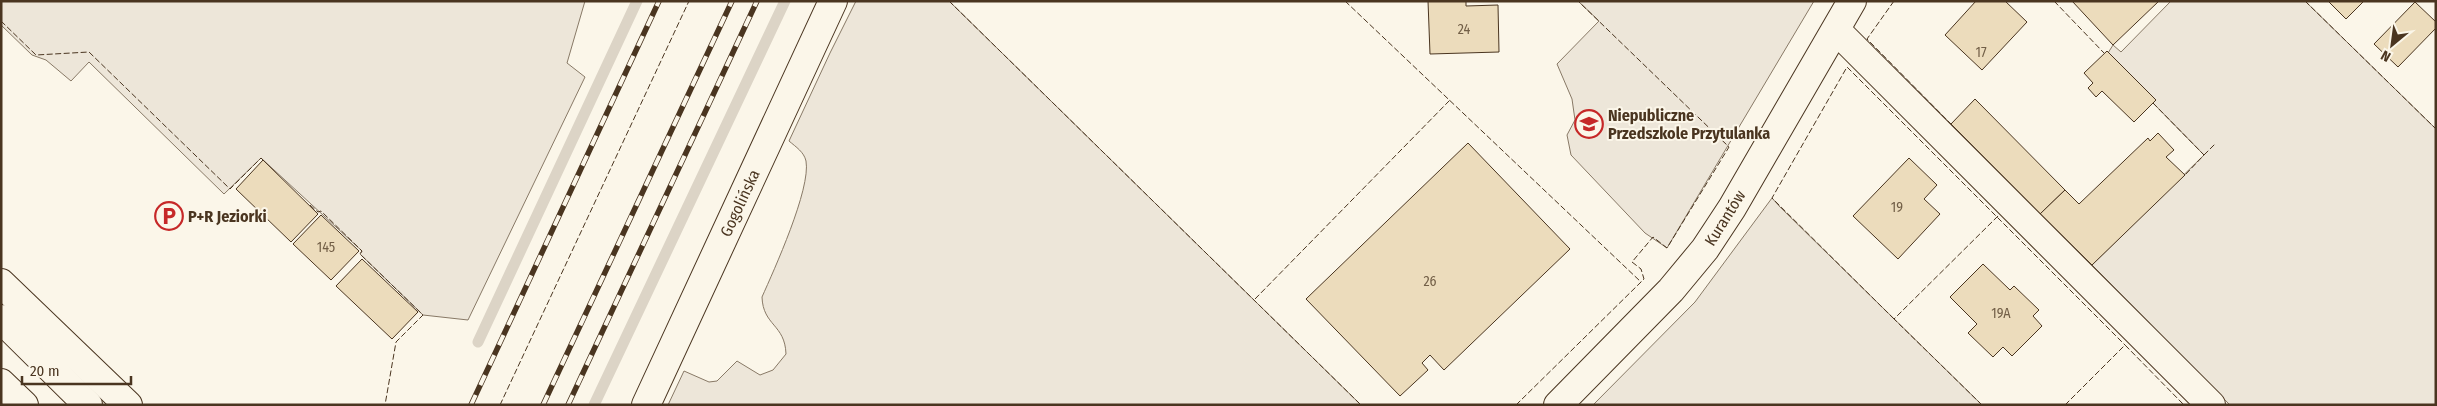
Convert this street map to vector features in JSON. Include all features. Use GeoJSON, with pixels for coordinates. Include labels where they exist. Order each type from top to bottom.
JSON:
{"type":"FeatureCollection","features":[{"type":"Feature","properties":{"kind":"street","name":"Gogolińska"},"geometry":{"type":"LineString","coordinates":[[646,405],[833,1]]}},
{"type":"Feature","properties":{"kind":"street","name":"Kurantów"},"geometry":{"type":"LineString","coordinates":[[1558,405],[1670,290],[1705,249],[1732,208],[1852,1]]}},
{"type":"Feature","properties":{"kind":"street"},"geometry":{"type":"LineString","coordinates":[[1836,30],[2211,405]]}},
{"type":"Feature","properties":{"kind":"street"},"geometry":{"type":"LineString","coordinates":[[1,283],[128,405]]}},
{"type":"Feature","properties":{"kind":"street"},"geometry":{"type":"LineString","coordinates":[[1,319],[88,405]]}},
{"type":"Feature","properties":{"kind":"shaded area"},"geometry":{"type":"Polygon","coordinates":[[[1,1],[585,1],[567,63],[585,77],[468,320],[423,315],[360,254],[362,251],[261,158],[224,194],[89,62],[71,81],[46,60],[32,55],[1,25],[1,1]]]}},
{"type":"Feature","properties":{"kind":"shaded area"},"geometry":{"type":"Polygon","coordinates":[[[856,1],[949,1],[1361,405],[668,405],[684,371],[709,382],[717,381],[737,361],[760,375],[773,370],[786,354],[782,337],[763,307],[762,297],[790,229],[803,190],[806,174],[805,158],[789,141],[856,1]]]}},
{"type":"Feature","properties":{"kind":"shaded area"},"geometry":{"type":"Polygon","coordinates":[[[1578,1],[1814,1],[1667,248],[1645,233],[1571,155],[1567,135],[1575,120],[1572,99],[1557,64],[1599,21],[1578,1]]]}},
{"type":"Feature","properties":{"kind":"shaded area"},"geometry":{"type":"Polygon","coordinates":[[[2171,1],[2305,1],[2436,129],[2436,405],[2230,405],[2092,265],[2204,155],[2153,103],[2156,100],[2108,53],[2113,45],[2121,52],[2171,1]]]}},
{"type":"Feature","properties":{"kind":"shaded area"},"geometry":{"type":"Polygon","coordinates":[[[1772,198],[1982,405],[1593,405],[1695,302],[1772,198]]]}},
{"type":"Feature","properties":{"kind":"building"},"geometry":{"type":"Polygon","coordinates":[[[1428,1],[1466,1],[1466,6],[1498,5],[1499,52],[1430,54],[1428,1]]]}},
{"type":"Feature","properties":{"kind":"building"},"geometry":{"type":"Polygon","coordinates":[[[1976,1],[2005,1],[2027,22],[1982,70],[1945,35],[1976,1]]]}},
{"type":"Feature","properties":{"kind":"building"},"geometry":{"type":"Polygon","coordinates":[[[2072,1],[2159,1],[2113,45],[2072,1]]]}},
{"type":"Feature","properties":{"kind":"building"},"geometry":{"type":"Polygon","coordinates":[[[2328,1],[2364,1],[2346,19],[2328,1]]]}},
{"type":"Feature","properties":{"kind":"building"},"geometry":{"type":"Polygon","coordinates":[[[2415,2],[2436,22],[2436,28],[2398,67],[2374,44],[2415,2]]]}},
{"type":"Feature","properties":{"kind":"building"},"geometry":{"type":"Polygon","coordinates":[[[2107,51],[2156,100],[2134,122],[2102,91],[2096,97],[2088,88],[2093,83],[2084,73],[2107,51]]]}},
{"type":"Feature","properties":{"kind":"building"},"geometry":{"type":"Polygon","coordinates":[[[1975,99],[2065,190],[2040,214],[1951,124],[1975,99]]]}},
{"type":"Feature","properties":{"kind":"building"},"geometry":{"type":"Polygon","coordinates":[[[2158,133],[2174,150],[2166,157],[2185,175],[2092,265],[2040,214],[2065,190],[2079,204],[2148,138],[2150,141],[2158,133]]]}},
{"type":"Feature","properties":{"kind":"building"},"geometry":{"type":"Polygon","coordinates":[[[1468,143],[1570,249],[1444,370],[1430,355],[1422,363],[1428,370],[1400,396],[1306,299],[1468,143]]]}},
{"type":"Feature","properties":{"kind":"building"},"geometry":{"type":"Polygon","coordinates":[[[1909,158],[1937,185],[1924,199],[1940,214],[1898,259],[1853,216],[1909,158]]]}},
{"type":"Feature","properties":{"kind":"building"},"geometry":{"type":"Polygon","coordinates":[[[263,160],[318,214],[291,242],[236,189],[263,160]]]}},
{"type":"Feature","properties":{"kind":"building"},"geometry":{"type":"Polygon","coordinates":[[[321,215],[359,251],[331,280],[293,244],[321,215]]]}},
{"type":"Feature","properties":{"kind":"building"},"geometry":{"type":"Polygon","coordinates":[[[362,259],[418,312],[392,339],[336,286],[362,259]]]}},
{"type":"Feature","properties":{"kind":"building"},"geometry":{"type":"Polygon","coordinates":[[[1983,264],[2010,290],[2014,286],[2039,310],[2033,316],[2042,326],[2012,356],[2003,347],[1993,357],[1968,333],[1977,324],[1950,297],[1983,264]]]}},
{"type":"Feature","properties":{"kind":"waterway"},"geometry":{"type":"LineString","coordinates":[[478,342],[637,1]]}},
{"type":"Feature","properties":{"kind":"waterway"},"geometry":{"type":"LineString","coordinates":[[594,405],[785,1]]}},
{"type":"Feature","properties":{"kind":"railway"},"geometry":{"type":"LineString","coordinates":[[471,405],[659,1]]}},
{"type":"Feature","properties":{"kind":"railway"},"geometry":{"type":"LineString","coordinates":[[543,405],[732,1]]}},
{"type":"Feature","properties":{"kind":"railway"},"geometry":{"type":"LineString","coordinates":[[568,405],[757,1]]}},
{"type":"Feature","properties":{"kind":"fence"},"geometry":{"type":"LineString","coordinates":[[500,405],[689,1]]}},
{"type":"Feature","properties":{"kind":"fence"},"geometry":{"type":"LineString","coordinates":[[949,1],[1361,405]]}},
{"type":"Feature","properties":{"kind":"fence"},"geometry":{"type":"LineString","coordinates":[[1345,1],[1641,282]]}},
{"type":"Feature","properties":{"kind":"fence"},"geometry":{"type":"LineString","coordinates":[[1516,405],[1644,279],[1641,269],[1632,262],[1653,237],[1667,248],[1729,147],[1578,1]]}},
{"type":"Feature","properties":{"kind":"fence"},"geometry":{"type":"LineString","coordinates":[[1894,1],[1867,39],[1951,124]]}},
{"type":"Feature","properties":{"kind":"fence"},"geometry":{"type":"LineString","coordinates":[[2054,1],[2104,53]]}},
{"type":"Feature","properties":{"kind":"fence"},"geometry":{"type":"LineString","coordinates":[[2305,1],[2436,129]]}},
{"type":"Feature","properties":{"kind":"fence"},"geometry":{"type":"LineString","coordinates":[[1,21],[36,55],[89,52],[230,189],[261,158],[265,162]]}},
{"type":"Feature","properties":{"kind":"fence"},"geometry":{"type":"LineString","coordinates":[[1894,319],[1772,198],[1847,67],[2125,345]]}},
{"type":"Feature","properties":{"kind":"fence"},"geometry":{"type":"LineString","coordinates":[[1255,299],[1450,100]]}},
{"type":"Feature","properties":{"kind":"fence"},"geometry":{"type":"LineString","coordinates":[[2153,103],[2204,155],[2185,175]]}},
{"type":"Feature","properties":{"kind":"fence"},"geometry":{"type":"LineString","coordinates":[[2204,155],[2215,144]]}},
{"type":"Feature","properties":{"kind":"fence"},"geometry":{"type":"LineString","coordinates":[[310,205],[318,212],[321,211],[362,251],[360,254],[423,315],[396,342],[385,405]]}},
{"type":"Feature","properties":{"kind":"fence"},"geometry":{"type":"LineString","coordinates":[[1982,405],[1894,319],[1998,216],[2000,217]]}},
{"type":"Feature","properties":{"kind":"fence"},"geometry":{"type":"LineString","coordinates":[[2065,405],[2125,345],[2184,405]]}},
{"type":"Feature","properties":{"kind":"place","name":"Niepubliczne Przedszkole Przytulanka"},"geometry":{"type":"Point","coordinates":[1589,124]}},
{"type":"Feature","properties":{"kind":"place","name":"P+R Jeziorki"},"geometry":{"type":"Point","coordinates":[169,216]}}]}
